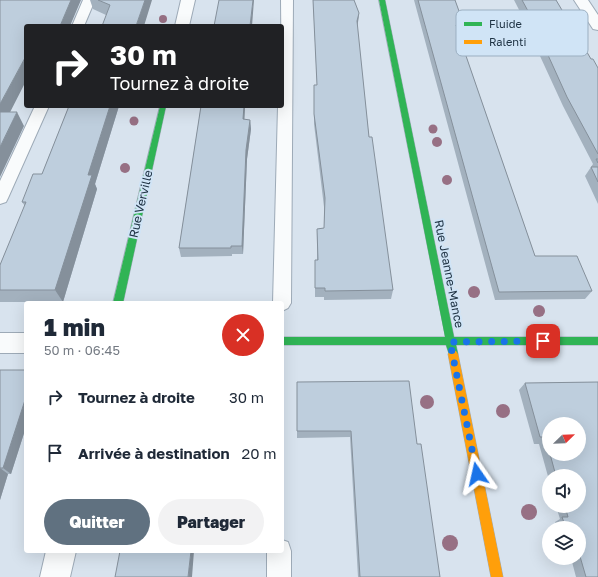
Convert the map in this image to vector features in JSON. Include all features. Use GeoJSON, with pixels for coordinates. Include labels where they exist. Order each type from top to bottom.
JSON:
{"type":"FeatureCollection","features":[{"type":"Feature","properties":{"kind":"street"},"geometry":{"type":"LineString","coordinates":[[182,24],[188,0]]}},
{"type":"Feature","properties":{"kind":"street","name":"Rue Jeanne-Mance"},"geometry":{"type":"LineString","coordinates":[[382,0],[497,577]]}},
{"type":"Feature","properties":{"kind":"street"},"geometry":{"type":"LineString","coordinates":[[581,0],[588,10]]}},
{"type":"Feature","properties":{"kind":"street"},"geometry":{"type":"LineString","coordinates":[[588,11],[598,26]]}},
{"type":"Feature","properties":{"kind":"street","name":"Rue Verville"},"geometry":{"type":"LineString","coordinates":[[118,301],[164,108]]}},
{"type":"Feature","properties":{"kind":"street"},"geometry":{"type":"LineString","coordinates":[[284,341],[598,341]]}},
{"type":"Feature","properties":{"kind":"street"},"geometry":{"type":"LineString","coordinates":[[0,343],[24,343]]}},
{"type":"Feature","properties":{"kind":"street"},"geometry":{"type":"LineString","coordinates":[[55,577],[61,553]]}},
{"type":"Feature","properties":{"kind":"lane"},"geometry":{"type":"LineString","coordinates":[[79,24],[89,0]]}},
{"type":"Feature","properties":{"kind":"lane"},"geometry":{"type":"LineString","coordinates":[[282,301],[287,0]]}},
{"type":"Feature","properties":{"kind":"lane"},"geometry":{"type":"LineString","coordinates":[[0,198],[41,108]]}},
{"type":"Feature","properties":{"kind":"lane"},"geometry":{"type":"LineString","coordinates":[[279,553],[279,577]]}},
{"type":"Feature","properties":{"kind":"building"},"geometry":{"type":"Polygon","coordinates":[[[0,0],[71,0],[61,24],[24,24],[24,60],[0,104],[0,0]]]}},
{"type":"Feature","properties":{"kind":"building"},"geometry":{"type":"Polygon","coordinates":[[[98,0],[145,0],[137,24],[103,24],[110,5],[98,0]]]}},
{"type":"Feature","properties":{"kind":"building"},"geometry":{"type":"Polygon","coordinates":[[[219,0],[253,0],[250,24],[214,24],[219,0]]]}},
{"type":"Feature","properties":{"kind":"building"},"geometry":{"type":"Polygon","coordinates":[[[313,0],[354,0],[359,13],[357,21],[369,137],[372,137],[393,290],[325,291],[325,288],[315,288],[315,260],[318,260],[317,229],[324,228],[325,198],[314,114],[314,85],[317,85],[313,0]]]}},
{"type":"Feature","properties":{"kind":"building"},"geometry":{"type":"Polygon","coordinates":[[[418,0],[455,0],[459,10],[456,10],[456,56],[466,56],[535,256],[577,256],[592,291],[499,292],[418,0]]]}},
{"type":"Feature","properties":{"kind":"building"},"geometry":{"type":"Polygon","coordinates":[[[522,0],[556,0],[562,10],[527,10],[522,0]]]}},
{"type":"Feature","properties":{"kind":"building"},"geometry":{"type":"Polygon","coordinates":[[[588,54],[598,68],[598,154],[567,97],[548,56],[588,56],[588,54]]]}},
{"type":"Feature","properties":{"kind":"building"},"geometry":{"type":"Polygon","coordinates":[[[68,108],[109,108],[88,175],[92,175],[55,290],[0,290],[0,265],[26,202],[22,202],[33,174],[42,174],[68,108]]]}},
{"type":"Feature","properties":{"kind":"building"},"geometry":{"type":"Polygon","coordinates":[[[201,108],[244,108],[243,119],[250,120],[246,150],[242,246],[231,246],[231,248],[179,248],[201,108]]]}},
{"type":"Feature","properties":{"kind":"building"},"geometry":{"type":"Polygon","coordinates":[[[0,112],[17,112],[0,147],[0,112]]]}},
{"type":"Feature","properties":{"kind":"building"},"geometry":{"type":"Polygon","coordinates":[[[591,167],[598,167],[598,182],[591,167]]]}},
{"type":"Feature","properties":{"kind":"building"},"geometry":{"type":"Polygon","coordinates":[[[0,370],[24,370],[24,403],[3,468],[0,468],[0,370]]]}},
{"type":"Feature","properties":{"kind":"building"},"geometry":{"type":"Polygon","coordinates":[[[409,381],[417,444],[421,444],[440,577],[360,577],[351,431],[297,431],[297,382],[409,381]]]}},
{"type":"Feature","properties":{"kind":"building"},"geometry":{"type":"Polygon","coordinates":[[[598,382],[598,577],[586,577],[582,565],[586,565],[586,521],[563,521],[562,517],[568,517],[567,513],[586,513],[586,469],[554,469],[552,461],[586,461],[586,417],[542,417],[542,437],[540,437],[525,383],[598,382]]]}},
{"type":"Feature","properties":{"kind":"building"},"geometry":{"type":"Polygon","coordinates":[[[120,553],[191,553],[188,577],[115,577],[120,553]]]}},
{"type":"Feature","properties":{"kind":"traffic: fast"},"geometry":{"type":"LineString","coordinates":[[382,0],[453,354]]}},
{"type":"Feature","properties":{"kind":"traffic: fast"},"geometry":{"type":"LineString","coordinates":[[118,301],[163,108]]}},
{"type":"Feature","properties":{"kind":"traffic: fast"},"geometry":{"type":"LineString","coordinates":[[284,341],[598,341]]}},
{"type":"Feature","properties":{"kind":"traffic: slow"},"geometry":{"type":"LineString","coordinates":[[453,354],[497,577]]}},
{"type":"Feature","properties":{"kind":"route"},"geometry":{"type":"LineString","coordinates":[[477,474],[450,342],[543,341]]}}]}
